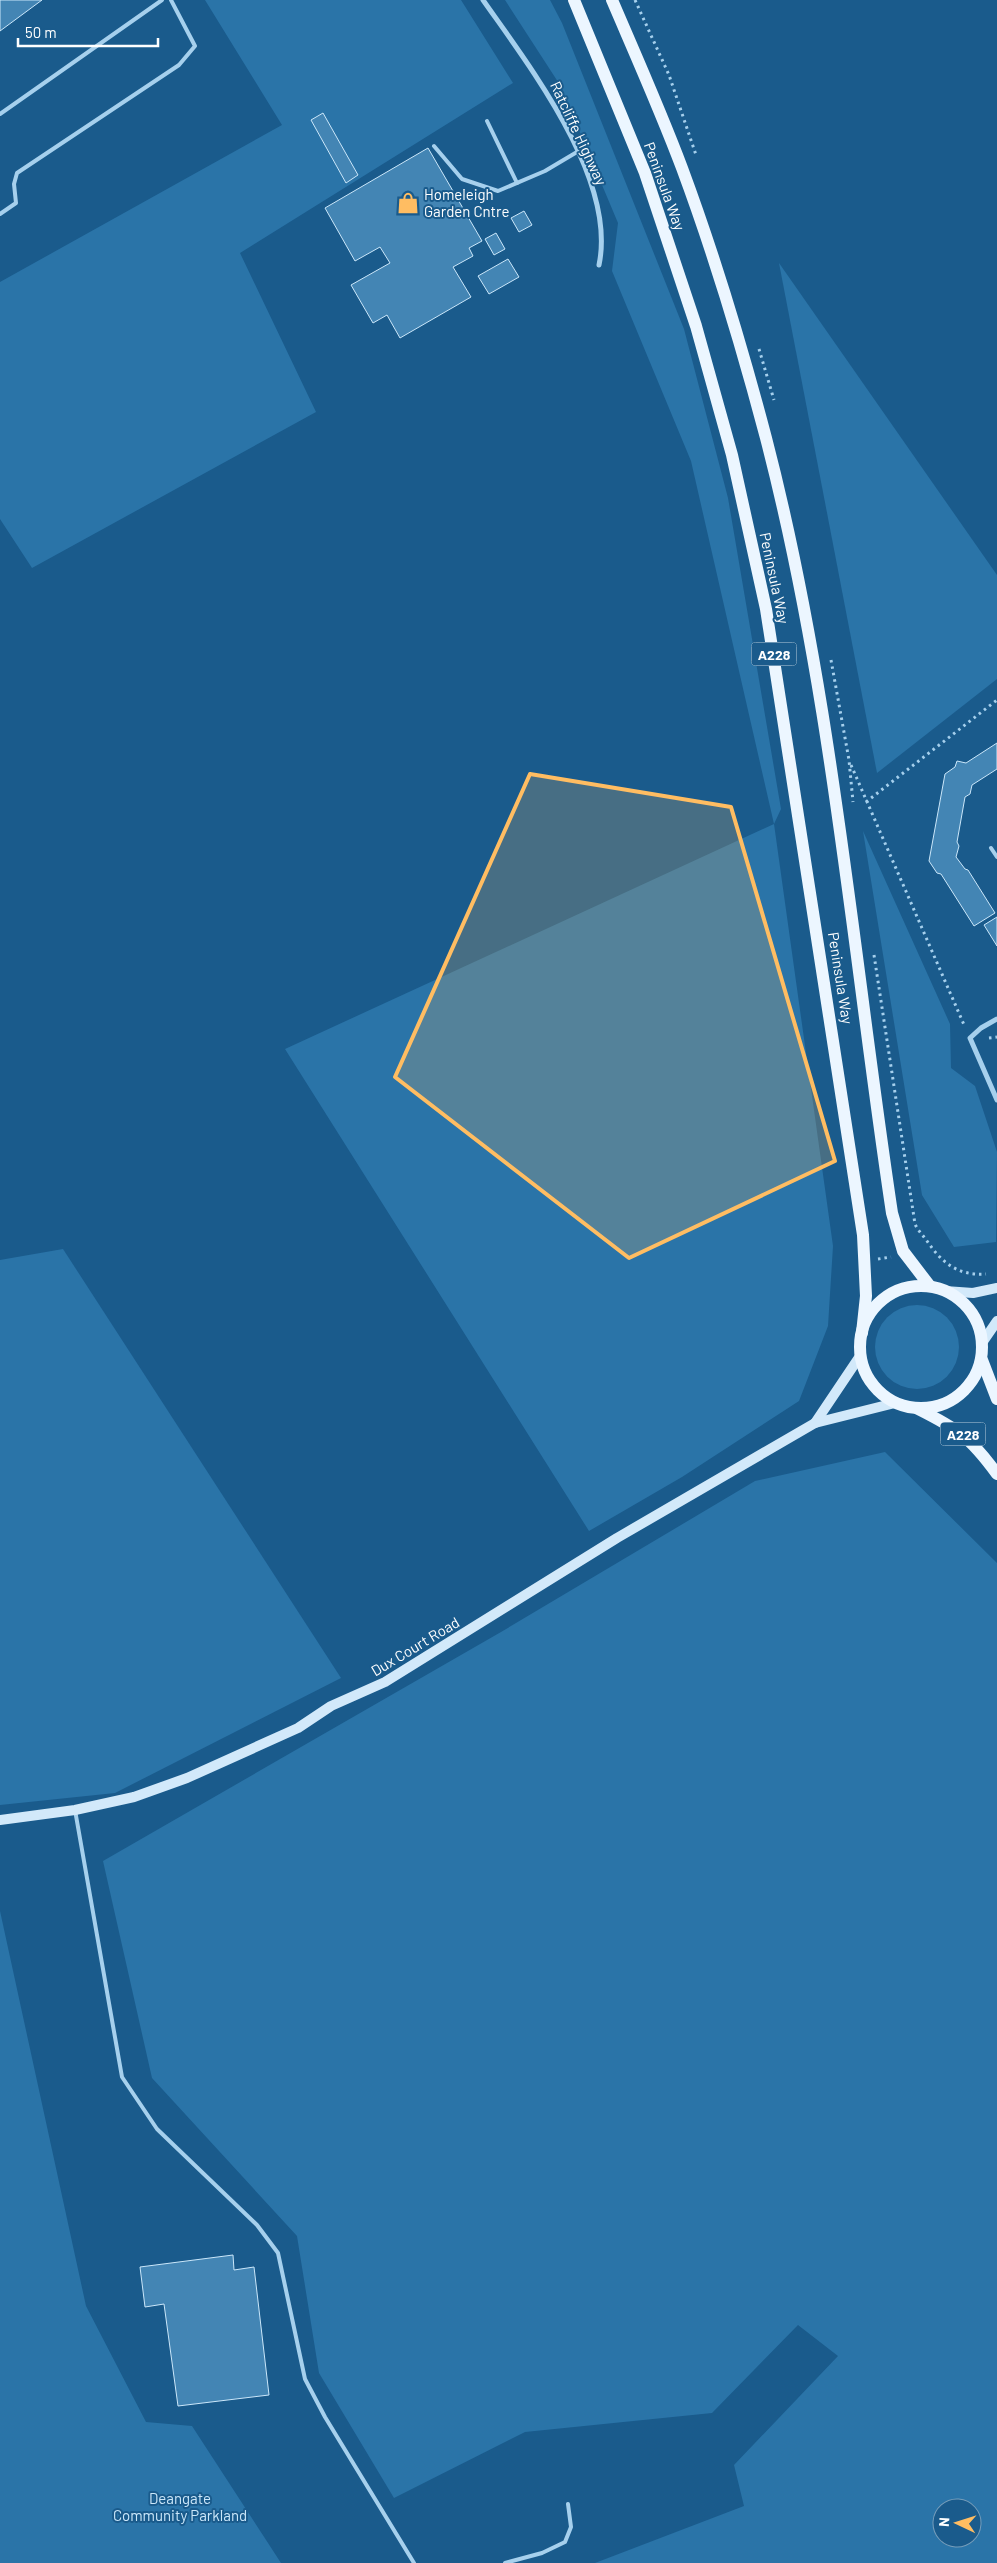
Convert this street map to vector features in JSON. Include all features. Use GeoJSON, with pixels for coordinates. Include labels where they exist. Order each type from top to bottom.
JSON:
{"type":"FeatureCollection","features":[{"type":"Feature","properties":{"kind":"main road","name":"Peninsula Way"},"geometry":{"type":"LineString","coordinates":[[574,0],[645,172],[696,326],[732,455],[766,609],[862,1225],[866,1259],[866,1296],[862,1333]]}},
{"type":"Feature","properties":{"kind":"main road","name":"Peninsula Way"},"geometry":{"type":"LineString","coordinates":[[612,0],[682,168],[732,318],[766,441],[796,573],[822,710],[892,1213],[903,1251],[929,1285]]}},
{"type":"Feature","properties":{"kind":"main road"},"geometry":{"type":"LineString","coordinates":[[982,1360],[966,1389],[951,1401],[938,1406],[918,1409],[895,1403],[875,1388],[865,1373],[860,1356],[862,1333],[876,1305],[891,1294],[908,1287],[929,1285],[945,1291],[961,1301],[973,1315],[979,1328],[982,1360],[997,1399]]}},
{"type":"Feature","properties":{"kind":"main road","name":"A228"},"geometry":{"type":"LineString","coordinates":[[918,1409],[952,1426],[975,1444],[997,1474]]}},
{"type":"Feature","properties":{"kind":"street","name":"Ratcliffe Highway"},"geometry":{"type":"LineString","coordinates":[[483,0],[549,94],[577,152],[593,190],[601,221],[603,246],[598,264]]}},
{"type":"Feature","properties":{"kind":"street"},"geometry":{"type":"LineString","coordinates":[[997,1019],[981,1028],[970,1038],[997,1100]]}},
{"type":"Feature","properties":{"kind":"street"},"geometry":{"type":"LineString","coordinates":[[945,1291],[973,1292],[997,1288]]}},
{"type":"Feature","properties":{"kind":"street"},"geometry":{"type":"LineString","coordinates":[[982,1344],[997,1321]]}},
{"type":"Feature","properties":{"kind":"street","name":"Dux Court Road"},"geometry":{"type":"LineString","coordinates":[[815,1423],[860,1356]]}},
{"type":"Feature","properties":{"kind":"street","name":"Dux Court Road"},"geometry":{"type":"LineString","coordinates":[[0,1820],[75,1810],[134,1797],[187,1778],[298,1728],[331,1706],[366,1692],[498,1614],[617,1538],[815,1423],[895,1403]]}},
{"type":"Feature","properties":{"kind":"lane"},"geometry":{"type":"LineString","coordinates":[[0,114],[162,0]]}},
{"type":"Feature","properties":{"kind":"lane"},"geometry":{"type":"LineString","coordinates":[[0,214],[16,204],[14,184],[16,173],[179,65],[189,55],[195,46],[171,0]]}},
{"type":"Feature","properties":{"kind":"lane"},"geometry":{"type":"LineString","coordinates":[[486,121],[517,183]]}},
{"type":"Feature","properties":{"kind":"lane"},"geometry":{"type":"LineString","coordinates":[[434,146],[462,179],[498,191],[545,171],[577,152]]}},
{"type":"Feature","properties":{"kind":"lane"},"geometry":{"type":"LineString","coordinates":[[991,848],[997,857]]}},
{"type":"Feature","properties":{"kind":"lane"},"geometry":{"type":"LineString","coordinates":[[75,1810],[122,2077],[157,2129],[257,2224],[278,2253],[305,2379],[325,2417],[414,2563]]}},
{"type":"Feature","properties":{"kind":"lane"},"geometry":{"type":"LineString","coordinates":[[505,2563],[542,2553],[565,2542],[571,2527],[568,2504]]}},
{"type":"Feature","properties":{"kind":"path"},"geometry":{"type":"LineString","coordinates":[[866,802],[997,700]]}},
{"type":"Feature","properties":{"kind":"path"},"geometry":{"type":"LineString","coordinates":[[854,804],[849,760],[970,1038]]}},
{"type":"Feature","properties":{"kind":"path"},"geometry":{"type":"LineString","coordinates":[[874,950],[915,1224],[932,1249],[948,1266],[970,1275],[993,1273]]}},
{"type":"Feature","properties":{"kind":"highlighted area"},"geometry":{"type":"Polygon","coordinates":[[[530,774],[731,807],[835,1161],[629,1258],[395,1077],[530,774]]]}},
{"type":"Feature","properties":{"kind":"green space"},"geometry":{"type":"Polygon","coordinates":[[[205,0],[461,0],[513,83],[240,253],[316,412],[32,568],[0,519],[0,282],[282,125],[205,0]]]}},
{"type":"Feature","properties":{"kind":"green space"},"geometry":{"type":"Polygon","coordinates":[[[505,0],[550,0],[562,23],[684,329],[728,498],[781,809],[774,824],[691,461],[612,271],[618,223],[560,85],[505,0]]]}},
{"type":"Feature","properties":{"kind":"green space"},"geometry":{"type":"Polygon","coordinates":[[[779,263],[997,575],[997,679],[877,773],[779,263]]]}},
{"type":"Feature","properties":{"kind":"green space"},"geometry":{"type":"Polygon","coordinates":[[[774,824],[833,1246],[828,1326],[799,1401],[682,1477],[589,1531],[285,1049],[774,824]]]}},
{"type":"Feature","properties":{"kind":"green space"},"geometry":{"type":"Polygon","coordinates":[[[863,831],[950,1024],[951,1068],[975,1086],[997,1152],[996,1242],[954,1247],[922,1195],[863,831]]]}},
{"type":"Feature","properties":{"kind":"green space"},"geometry":{"type":"Polygon","coordinates":[[[63,1249],[341,1678],[115,1793],[0,1805],[0,1260],[63,1249]]]}},
{"type":"Feature","properties":{"kind":"green space"},"geometry":{"type":"Polygon","coordinates":[[[917,1305],[933,1308],[947,1317],[956,1331],[959,1347],[956,1363],[947,1377],[933,1386],[917,1389],[901,1386],[887,1377],[878,1363],[875,1347],[878,1331],[887,1317],[901,1308],[917,1305]]]}},
{"type":"Feature","properties":{"kind":"green space"},"geometry":{"type":"Polygon","coordinates":[[[885,1452],[997,1563],[997,2563],[595,2563],[744,2506],[734,2465],[838,2356],[798,2325],[712,2413],[525,2432],[394,2498],[319,2373],[297,2236],[152,2078],[103,1861],[501,1632],[755,1481],[885,1452]]]}},
{"type":"Feature","properties":{"kind":"green space","name":"Deangate Community Parkland"},"geometry":{"type":"Polygon","coordinates":[[[0,1911],[86,2306],[146,2422],[192,2426],[281,2563],[0,2563],[0,1911]]]}},
{"type":"Feature","properties":{"kind":"building"},"geometry":{"type":"Polygon","coordinates":[[[0,0],[42,0],[0,31],[0,0]]]}},
{"type":"Feature","properties":{"kind":"building"},"geometry":{"type":"Polygon","coordinates":[[[323,113],[358,175],[346,183],[311,120],[323,113]]]}},
{"type":"Feature","properties":{"kind":"building"},"geometry":{"type":"Polygon","coordinates":[[[428,148],[482,241],[469,248],[473,256],[453,267],[471,297],[400,338],[387,315],[373,323],[351,285],[390,263],[380,247],[355,261],[325,208],[428,148]]]}},
{"type":"Feature","properties":{"kind":"building"},"geometry":{"type":"Polygon","coordinates":[[[524,211],[532,225],[519,232],[511,218],[524,211]]]}},
{"type":"Feature","properties":{"kind":"building"},"geometry":{"type":"Polygon","coordinates":[[[496,233],[505,249],[494,255],[485,239],[496,233]]]}},
{"type":"Feature","properties":{"kind":"building"},"geometry":{"type":"Polygon","coordinates":[[[508,259],[519,277],[489,294],[478,276],[508,259]]]}},
{"type":"Feature","properties":{"kind":"building"},"geometry":{"type":"Polygon","coordinates":[[[997,743],[997,769],[972,785],[970,794],[965,797],[957,842],[959,846],[956,857],[965,869],[968,870],[995,913],[974,926],[941,874],[937,873],[929,861],[945,774],[955,767],[957,761],[966,763],[997,743]]]}},
{"type":"Feature","properties":{"kind":"building"},"geometry":{"type":"Polygon","coordinates":[[[997,917],[997,946],[984,925],[997,917]]]}},
{"type":"Feature","properties":{"kind":"building"},"geometry":{"type":"Polygon","coordinates":[[[233,2255],[234,2270],[254,2267],[269,2395],[178,2406],[164,2304],[145,2307],[140,2267],[233,2255]]]}},
{"type":"Feature","properties":{"kind":"place","name":"Homeleigh Garden Cntre"},"geometry":{"type":"Point","coordinates":[408,203]}}]}
